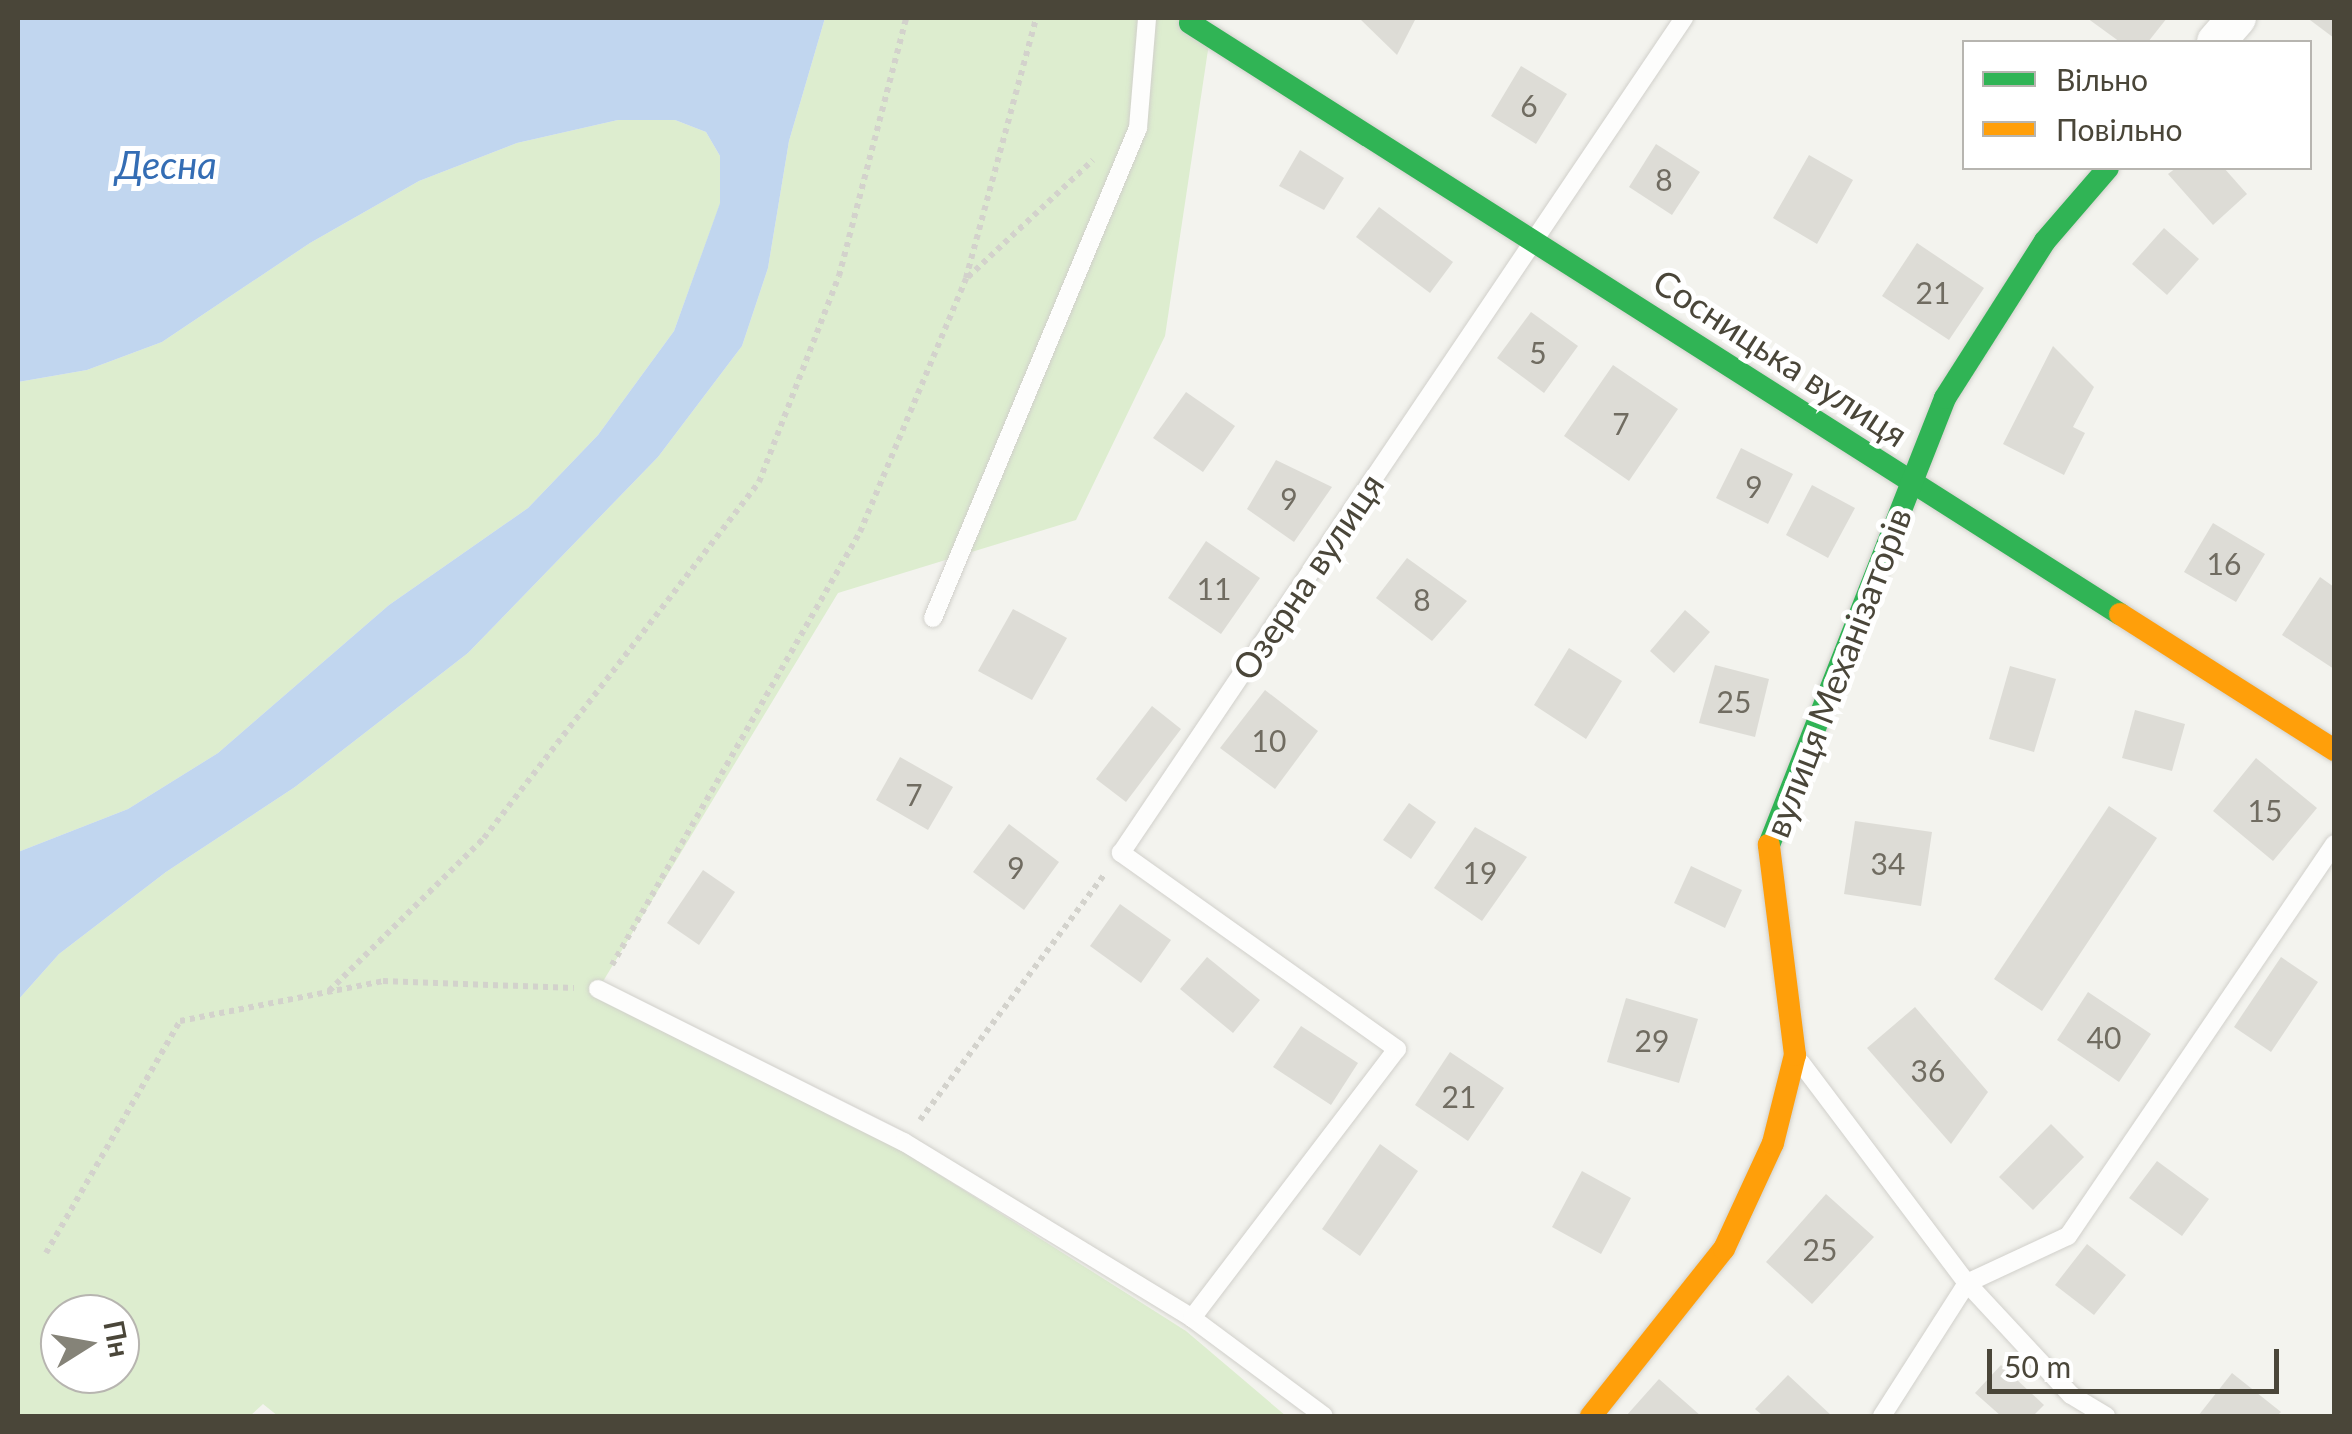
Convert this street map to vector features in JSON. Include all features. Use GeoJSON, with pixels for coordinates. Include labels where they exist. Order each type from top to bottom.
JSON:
{"type":"FeatureCollection","features":[{"type":"Feature","properties":{"kind":"street"},"geometry":{"type":"LineString","coordinates":[[2218,40],[2238,18]]}},
{"type":"Feature","properties":{"kind":"street","name":"Сосницька вулиця"},"geometry":{"type":"LineString","coordinates":[[1190,22],[2334,750]]}},
{"type":"Feature","properties":{"kind":"street","name":"вулиця Механізаторів"},"geometry":{"type":"LineString","coordinates":[[1590,1416],[1724,1249],[1773,1143],[1795,1054],[1768,836],[1945,398],[2045,241],[2106,170]]}},
{"type":"Feature","properties":{"kind":"lane"},"geometry":{"type":"LineString","coordinates":[[933,618],[1134,138],[1147,18]]}},
{"type":"Feature","properties":{"kind":"lane","name":"Озерна вулиця"},"geometry":{"type":"LineString","coordinates":[[1120,853],[1684,18]]}},
{"type":"Feature","properties":{"kind":"lane"},"geometry":{"type":"LineString","coordinates":[[1882,1416],[1968,1283],[2068,1236],[2334,844]]}},
{"type":"Feature","properties":{"kind":"lane"},"geometry":{"type":"LineString","coordinates":[[1120,853],[1398,1049],[1192,1318]]}},
{"type":"Feature","properties":{"kind":"lane"},"geometry":{"type":"LineString","coordinates":[[598,989],[904,1142],[1192,1318],[1324,1416]]}},
{"type":"Feature","properties":{"kind":"lane"},"geometry":{"type":"LineString","coordinates":[[1795,1054],[1968,1283],[2071,1395],[2106,1416]]}},
{"type":"Feature","properties":{"kind":"path"},"geometry":{"type":"LineString","coordinates":[[328,992],[484,838],[759,482],[838,276],[906,18]]}},
{"type":"Feature","properties":{"kind":"path"},"geometry":{"type":"LineString","coordinates":[[46,1253],[180,1021],[384,981],[598,989],[860,532],[966,278],[1036,18]]}},
{"type":"Feature","properties":{"kind":"path"},"geometry":{"type":"LineString","coordinates":[[966,278],[1060,195],[1080,166],[1134,138]]}},
{"type":"Feature","properties":{"kind":"path"},"geometry":{"type":"LineString","coordinates":[[904,1142],[1120,853]]}},
{"type":"Feature","properties":{"kind":"green space"},"geometry":{"type":"Polygon","coordinates":[[[825,18],[1189,18],[1211,30],[1165,336],[1076,520],[838,593],[599,988],[899,1149],[1186,1331],[1286,1416],[278,1416],[263,1404],[250,1416],[18,1416],[18,1000],[59,954],[166,872],[295,787],[468,653],[658,457],[742,346],[768,268],[789,141],[825,18]]]}},
{"type":"Feature","properties":{"kind":"green space"},"geometry":{"type":"Polygon","coordinates":[[[618,120],[675,120],[706,132],[720,156],[720,204],[674,331],[598,435],[528,508],[389,605],[218,753],[128,809],[18,852],[18,382],[87,370],[162,342],[310,243],[419,181],[517,143],[618,120]]]}},
{"type":"Feature","properties":{"kind":"water","name":"Десна"},"geometry":{"type":"Polygon","coordinates":[[[18,18],[825,18],[789,141],[768,268],[742,346],[658,457],[468,653],[295,787],[166,872],[59,954],[18,1000],[18,852],[128,809],[218,753],[389,605],[528,508],[598,435],[674,331],[720,203],[720,156],[706,132],[675,120],[618,120],[517,143],[419,181],[310,243],[162,342],[87,370],[18,382],[18,18]]]}},
{"type":"Feature","properties":{"kind":"building"},"geometry":{"type":"Polygon","coordinates":[[[1359,18],[1416,18],[1397,55],[1359,18]]]}},
{"type":"Feature","properties":{"kind":"building"},"geometry":{"type":"Polygon","coordinates":[[[2087,18],[2167,18],[2150,40],[2117,40],[2087,18]]]}},
{"type":"Feature","properties":{"kind":"building"},"geometry":{"type":"Polygon","coordinates":[[[2334,18],[2334,38],[2310,20],[2334,18]]]}},
{"type":"Feature","properties":{"kind":"building"},"geometry":{"type":"Polygon","coordinates":[[[1521,66],[1567,94],[1536,144],[1491,116],[1521,66]]]}},
{"type":"Feature","properties":{"kind":"building"},"geometry":{"type":"Polygon","coordinates":[[[1656,144],[1700,172],[1672,215],[1629,187],[1656,144]]]}},
{"type":"Feature","properties":{"kind":"building"},"geometry":{"type":"Polygon","coordinates":[[[1300,150],[1344,178],[1324,210],[1279,186],[1300,150]]]}},
{"type":"Feature","properties":{"kind":"building"},"geometry":{"type":"Polygon","coordinates":[[[1809,155],[1853,180],[1817,244],[1773,218],[1809,155]]]}},
{"type":"Feature","properties":{"kind":"building"},"geometry":{"type":"Polygon","coordinates":[[[2173,170],[2226,170],[2247,194],[2213,225],[2168,174],[2173,170]]]}},
{"type":"Feature","properties":{"kind":"building"},"geometry":{"type":"Polygon","coordinates":[[[1379,207],[1453,262],[1430,293],[1356,237],[1379,207]]]}},
{"type":"Feature","properties":{"kind":"building"},"geometry":{"type":"Polygon","coordinates":[[[2164,228],[2199,259],[2167,295],[2132,264],[2164,228]]]}},
{"type":"Feature","properties":{"kind":"building"},"geometry":{"type":"Polygon","coordinates":[[[1917,243],[1984,288],[1949,340],[1882,296],[1917,243]]]}},
{"type":"Feature","properties":{"kind":"building"},"geometry":{"type":"Polygon","coordinates":[[[1531,312],[1578,346],[1544,393],[1497,358],[1531,312]]]}},
{"type":"Feature","properties":{"kind":"building"},"geometry":{"type":"Polygon","coordinates":[[[2053,346],[2094,387],[2073,427],[2085,433],[2064,475],[2003,444],[2053,346]]]}},
{"type":"Feature","properties":{"kind":"building"},"geometry":{"type":"Polygon","coordinates":[[[1613,365],[1678,409],[1629,481],[1564,436],[1613,365]]]}},
{"type":"Feature","properties":{"kind":"building"},"geometry":{"type":"Polygon","coordinates":[[[1186,392],[1235,426],[1203,472],[1153,438],[1186,392]]]}},
{"type":"Feature","properties":{"kind":"building"},"geometry":{"type":"Polygon","coordinates":[[[1741,448],[1793,474],[1768,524],[1716,498],[1741,448]]]}},
{"type":"Feature","properties":{"kind":"building"},"geometry":{"type":"Polygon","coordinates":[[[1276,460],[1332,487],[1294,542],[1247,509],[1276,460]]]}},
{"type":"Feature","properties":{"kind":"building"},"geometry":{"type":"Polygon","coordinates":[[[1812,485],[1855,508],[1828,558],[1786,535],[1812,485]]]}},
{"type":"Feature","properties":{"kind":"building"},"geometry":{"type":"Polygon","coordinates":[[[2213,523],[2265,554],[2236,602],[2184,572],[2213,523]]]}},
{"type":"Feature","properties":{"kind":"building"},"geometry":{"type":"Polygon","coordinates":[[[1206,541],[1260,578],[1221,634],[1168,598],[1206,541]]]}},
{"type":"Feature","properties":{"kind":"building"},"geometry":{"type":"Polygon","coordinates":[[[1407,558],[1467,601],[1432,641],[1376,598],[1407,558]]]}},
{"type":"Feature","properties":{"kind":"building"},"geometry":{"type":"Polygon","coordinates":[[[2320,577],[2334,587],[2334,669],[2282,635],[2320,577]]]}},
{"type":"Feature","properties":{"kind":"building"},"geometry":{"type":"Polygon","coordinates":[[[1013,609],[1067,638],[1032,700],[978,671],[1013,609]]]}},
{"type":"Feature","properties":{"kind":"building"},"geometry":{"type":"Polygon","coordinates":[[[1685,610],[1710,632],[1674,673],[1650,651],[1685,610]]]}},
{"type":"Feature","properties":{"kind":"building"},"geometry":{"type":"Polygon","coordinates":[[[1569,648],[1622,681],[1586,739],[1534,705],[1569,648]]]}},
{"type":"Feature","properties":{"kind":"building"},"geometry":{"type":"Polygon","coordinates":[[[1715,665],[1769,679],[1755,737],[1699,723],[1715,665]]]}},
{"type":"Feature","properties":{"kind":"building"},"geometry":{"type":"Polygon","coordinates":[[[2010,666],[2056,679],[2034,752],[1989,739],[2010,666]]]}},
{"type":"Feature","properties":{"kind":"building"},"geometry":{"type":"Polygon","coordinates":[[[1265,690],[1318,731],[1275,789],[1220,748],[1265,690]]]}},
{"type":"Feature","properties":{"kind":"building"},"geometry":{"type":"Polygon","coordinates":[[[1152,706],[1181,729],[1126,802],[1096,779],[1152,706]]]}},
{"type":"Feature","properties":{"kind":"building"},"geometry":{"type":"Polygon","coordinates":[[[2135,710],[2185,724],[2172,771],[2122,758],[2135,710]]]}},
{"type":"Feature","properties":{"kind":"building"},"geometry":{"type":"Polygon","coordinates":[[[900,757],[953,787],[928,830],[876,800],[900,757]]]}},
{"type":"Feature","properties":{"kind":"building"},"geometry":{"type":"Polygon","coordinates":[[[2256,758],[2317,808],[2273,861],[2213,811],[2256,758]]]}},
{"type":"Feature","properties":{"kind":"building"},"geometry":{"type":"Polygon","coordinates":[[[1409,803],[1436,822],[1411,859],[1383,840],[1409,803]]]}},
{"type":"Feature","properties":{"kind":"building"},"geometry":{"type":"Polygon","coordinates":[[[2109,806],[2157,838],[2042,1011],[1994,979],[2109,806]]]}},
{"type":"Feature","properties":{"kind":"building"},"geometry":{"type":"Polygon","coordinates":[[[1855,821],[1932,832],[1921,906],[1844,894],[1855,821]]]}},
{"type":"Feature","properties":{"kind":"building"},"geometry":{"type":"Polygon","coordinates":[[[1009,824],[1059,862],[1024,910],[973,872],[1009,824]]]}},
{"type":"Feature","properties":{"kind":"building"},"geometry":{"type":"Polygon","coordinates":[[[1475,827],[1527,857],[1482,921],[1434,888],[1475,827]]]}},
{"type":"Feature","properties":{"kind":"building"},"geometry":{"type":"Polygon","coordinates":[[[1691,866],[1742,890],[1725,928],[1674,903],[1691,866]]]}},
{"type":"Feature","properties":{"kind":"building"},"geometry":{"type":"Polygon","coordinates":[[[703,870],[735,892],[699,945],[667,923],[703,870]]]}},
{"type":"Feature","properties":{"kind":"building"},"geometry":{"type":"Polygon","coordinates":[[[1120,904],[1171,940],[1141,983],[1090,946],[1120,904]]]}},
{"type":"Feature","properties":{"kind":"building"},"geometry":{"type":"Polygon","coordinates":[[[1207,957],[1260,1000],[1233,1033],[1180,989],[1207,957]]]}},
{"type":"Feature","properties":{"kind":"building"},"geometry":{"type":"Polygon","coordinates":[[[2281,957],[2318,982],[2271,1052],[2234,1027],[2281,957]]]}},
{"type":"Feature","properties":{"kind":"building"},"geometry":{"type":"Polygon","coordinates":[[[2088,992],[2151,1034],[2119,1082],[2057,1040],[2088,992]]]}},
{"type":"Feature","properties":{"kind":"building"},"geometry":{"type":"Polygon","coordinates":[[[1626,998],[1698,1019],[1679,1083],[1607,1062],[1626,998]]]}},
{"type":"Feature","properties":{"kind":"building"},"geometry":{"type":"Polygon","coordinates":[[[1915,1007],[1988,1092],[1951,1144],[1867,1048],[1915,1007]]]}},
{"type":"Feature","properties":{"kind":"building"},"geometry":{"type":"Polygon","coordinates":[[[1301,1026],[1358,1063],[1331,1105],[1273,1067],[1301,1026]]]}},
{"type":"Feature","properties":{"kind":"building"},"geometry":{"type":"Polygon","coordinates":[[[1450,1052],[1504,1088],[1468,1141],[1415,1105],[1450,1052]]]}},
{"type":"Feature","properties":{"kind":"building"},"geometry":{"type":"Polygon","coordinates":[[[2051,1124],[2084,1157],[2033,1210],[1999,1177],[2051,1124]]]}},
{"type":"Feature","properties":{"kind":"building"},"geometry":{"type":"Polygon","coordinates":[[[1380,1144],[1418,1171],[1360,1256],[1322,1229],[1380,1144]]]}},
{"type":"Feature","properties":{"kind":"building"},"geometry":{"type":"Polygon","coordinates":[[[2157,1161],[2209,1199],[2182,1236],[2129,1198],[2157,1161]]]}},
{"type":"Feature","properties":{"kind":"building"},"geometry":{"type":"Polygon","coordinates":[[[1582,1171],[1631,1198],[1601,1254],[1552,1227],[1582,1171]]]}},
{"type":"Feature","properties":{"kind":"building"},"geometry":{"type":"Polygon","coordinates":[[[1826,1194],[1874,1237],[1812,1304],[1766,1262],[1826,1194]]]}},
{"type":"Feature","properties":{"kind":"building"},"geometry":{"type":"Polygon","coordinates":[[[2087,1244],[2126,1275],[2094,1315],[2055,1285],[2087,1244]]]}},
{"type":"Feature","properties":{"kind":"building"},"geometry":{"type":"Polygon","coordinates":[[[2001,1365],[2044,1405],[2033,1416],[2001,1416],[1975,1393],[2001,1365]]]}},
{"type":"Feature","properties":{"kind":"building"},"geometry":{"type":"Polygon","coordinates":[[[2232,1373],[2281,1412],[2277,1416],[2198,1416],[2232,1373]]]}},
{"type":"Feature","properties":{"kind":"building"},"geometry":{"type":"Polygon","coordinates":[[[1788,1375],[1832,1416],[1763,1416],[1755,1409],[1788,1375]]]}},
{"type":"Feature","properties":{"kind":"building"},"geometry":{"type":"Polygon","coordinates":[[[1659,1379],[1701,1416],[1626,1416],[1659,1379]]]}},
{"type":"Feature","properties":{"kind":"traffic: fast"},"geometry":{"type":"LineString","coordinates":[[1190,23],[2120,614]]}},
{"type":"Feature","properties":{"kind":"traffic: fast"},"geometry":{"type":"LineString","coordinates":[[1769,845],[1945,398],[2045,241],[2106,170]]}},
{"type":"Feature","properties":{"kind":"traffic: slow"},"geometry":{"type":"LineString","coordinates":[[2120,614],[2334,750]]}},
{"type":"Feature","properties":{"kind":"traffic: slow"},"geometry":{"type":"LineString","coordinates":[[1591,1416],[1724,1249],[1773,1143],[1795,1055],[1769,845]]}}]}
